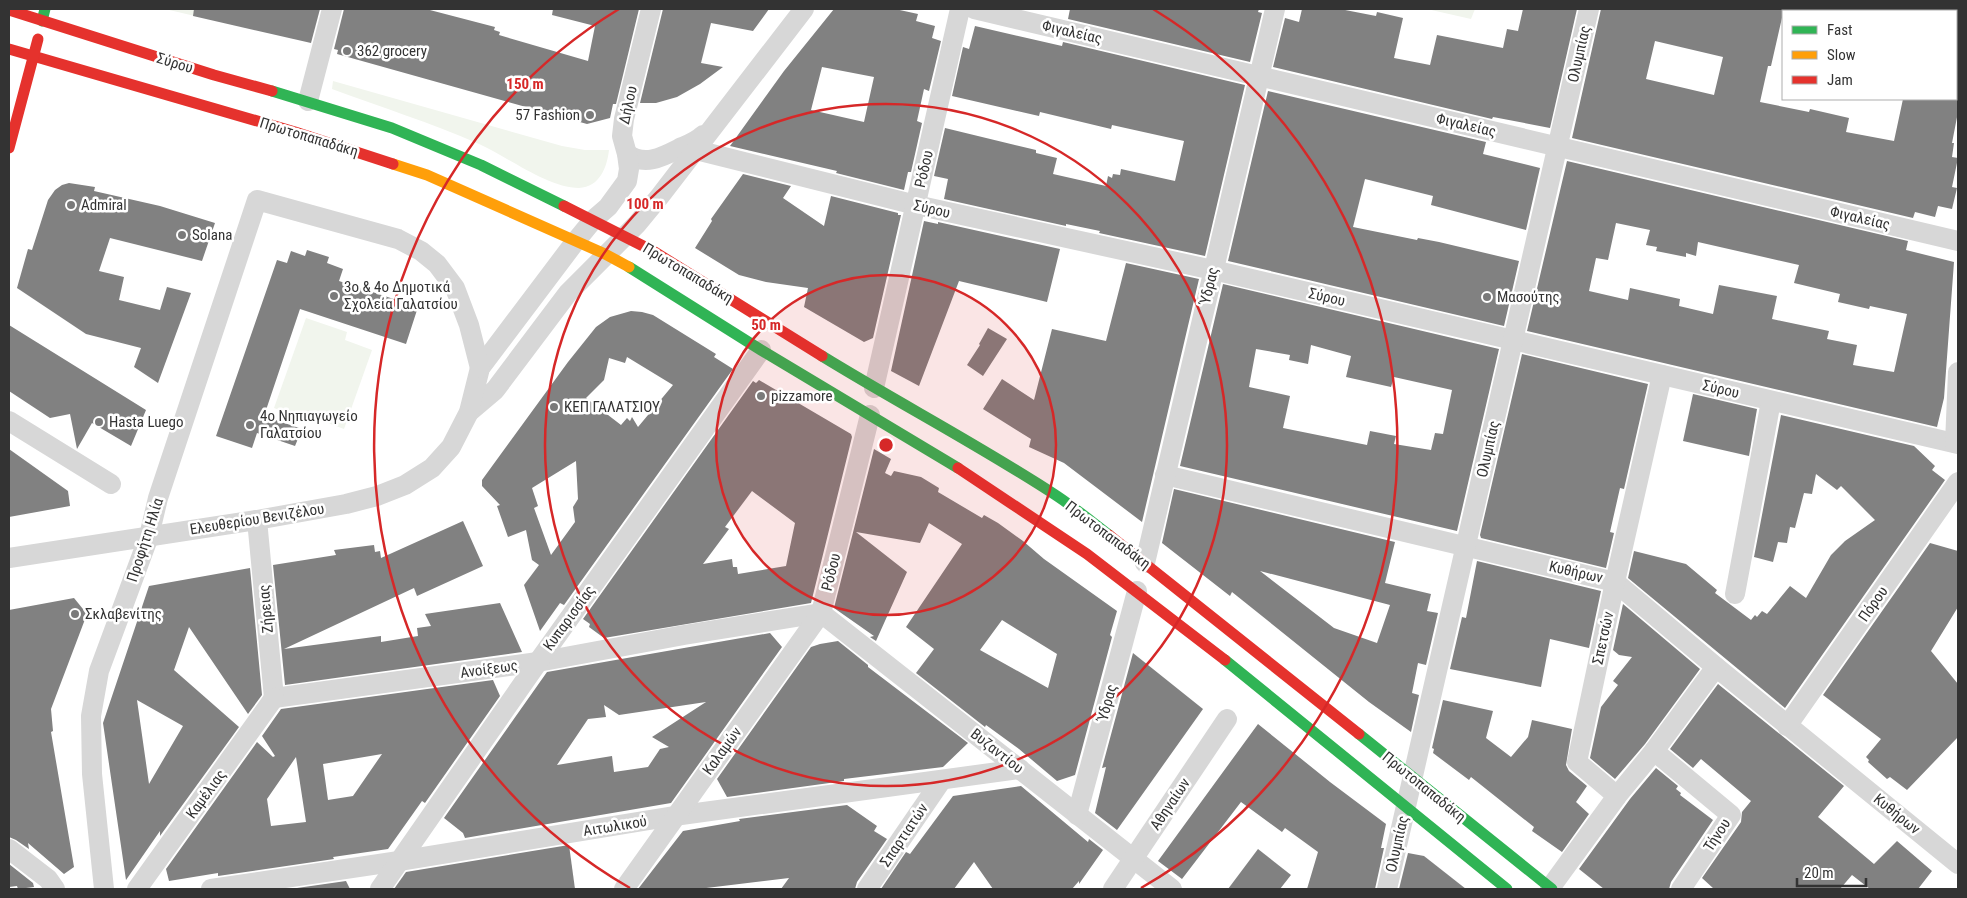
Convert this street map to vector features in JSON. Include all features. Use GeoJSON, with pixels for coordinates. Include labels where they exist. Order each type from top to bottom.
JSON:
{"type":"FeatureCollection","features":[{"type":"Feature","properties":{"kind":"main road"},"geometry":{"type":"LineString","coordinates":[[9,148],[45,9]]}},
{"type":"Feature","properties":{"kind":"main road"},"geometry":{"type":"LineString","coordinates":[[9,10],[42,21]]}},
{"type":"Feature","properties":{"kind":"main road","name":"Σύρου"},"geometry":{"type":"LineString","coordinates":[[42,21],[214,75],[308,101]]}},
{"type":"Feature","properties":{"kind":"main road","name":"Πρωτοπαπαδάκη"},"geometry":{"type":"LineString","coordinates":[[9,49],[295,132],[427,175],[605,254],[642,274],[761,350],[971,476],[1087,554],[1264,690],[1507,889]]}},
{"type":"Feature","properties":{"kind":"main road"},"geometry":{"type":"LineString","coordinates":[[308,101],[392,128],[482,165],[593,220]]}},
{"type":"Feature","properties":{"kind":"main road","name":"Πρωτοπαπαδάκη"},"geometry":{"type":"LineString","coordinates":[[593,220],[653,250],[874,388],[984,450],[1051,493],[1144,562],[1551,888]]}},
{"type":"Feature","properties":{"kind":"street"},"geometry":{"type":"LineString","coordinates":[[308,101],[332,9]]}},
{"type":"Feature","properties":{"kind":"street","name":"Δήλου"},"geometry":{"type":"LineString","coordinates":[[593,220],[608,206],[626,181],[628,169],[627,154],[622,136],[624,119],[651,9]]}},
{"type":"Feature","properties":{"kind":"street"},"geometry":{"type":"LineString","coordinates":[[625,237],[660,196],[804,9]]}},
{"type":"Feature","properties":{"kind":"street","name":"Ρόδου"},"geometry":{"type":"LineString","coordinates":[[874,388],[960,9]]}},
{"type":"Feature","properties":{"kind":"street","name":"Φιγαλείας"},"geometry":{"type":"LineString","coordinates":[[974,9],[1958,241]]}},
{"type":"Feature","properties":{"kind":"street","name":"Ύδρας"},"geometry":{"type":"LineString","coordinates":[[1144,562],[1275,9]]}},
{"type":"Feature","properties":{"kind":"street","name":"Ολυμπίας"},"geometry":{"type":"LineString","coordinates":[[1387,889],[1590,9]]}},
{"type":"Feature","properties":{"kind":"street"},"geometry":{"type":"LineString","coordinates":[[627,154],[636,160],[649,161],[663,157],[699,138],[716,124]]}},
{"type":"Feature","properties":{"kind":"street","name":"Σύρου"},"geometry":{"type":"LineString","coordinates":[[696,150],[916,205],[1213,270],[1956,443]]}},
{"type":"Feature","properties":{"kind":"street","name":"Προφήτη Ηλία"},"geometry":{"type":"LineString","coordinates":[[104,889],[92,774],[91,716],[99,671],[149,536],[158,498],[258,200],[398,239],[421,251],[437,264],[455,288],[469,325],[480,368]]}},
{"type":"Feature","properties":{"kind":"street"},"geometry":{"type":"LineString","coordinates":[[575,242],[593,220]]}},
{"type":"Feature","properties":{"kind":"street","name":"Πρωτοπαπαδάκη"},"geometry":{"type":"LineString","coordinates":[[605,254],[625,237]]}},
{"type":"Feature","properties":{"kind":"street","name":"Ελευθερίου Βενιζέλου"},"geometry":{"type":"LineString","coordinates":[[9,558],[257,520],[346,504],[377,496],[405,485],[432,468],[451,447],[469,412],[480,368],[575,242]]}},
{"type":"Feature","properties":{"kind":"street","name":"Ελευθερίου Βενιζέλου"},"geometry":{"type":"LineString","coordinates":[[469,412],[495,390],[568,293],[605,254]]}},
{"type":"Feature","properties":{"kind":"street","name":"Κυπαρισσίας"},"geometry":{"type":"LineString","coordinates":[[380,889],[538,662],[761,350]]}},
{"type":"Feature","properties":{"kind":"street"},"geometry":{"type":"LineString","coordinates":[[1956,443],[1958,372]]}},
{"type":"Feature","properties":{"kind":"street","name":"Σπετσών"},"geometry":{"type":"LineString","coordinates":[[1617,796],[1578,762],[1615,582],[1662,375]]}},
{"type":"Feature","properties":{"kind":"street"},"geometry":{"type":"LineString","coordinates":[[1735,594],[1771,401]]}},
{"type":"Feature","properties":{"kind":"street","name":"Ρόδου"},"geometry":{"type":"LineString","coordinates":[[822,613],[870,416]]}},
{"type":"Feature","properties":{"kind":"street"},"geometry":{"type":"LineString","coordinates":[[9,421],[111,484]]}},
{"type":"Feature","properties":{"kind":"street","name":"Κυθήρων"},"geometry":{"type":"LineString","coordinates":[[1165,474],[1615,582],[1716,668],[1958,863]]}},
{"type":"Feature","properties":{"kind":"street","name":"Πόρου"},"geometry":{"type":"LineString","coordinates":[[1787,726],[1958,482]]}},
{"type":"Feature","properties":{"kind":"street","name":"Ζήρειας"},"geometry":{"type":"LineString","coordinates":[[257,520],[274,698]]}},
{"type":"Feature","properties":{"kind":"street","name":"Ύδρας"},"geometry":{"type":"LineString","coordinates":[[1077,815],[1137,591]]}},
{"type":"Feature","properties":{"kind":"street","name":"Ανοίξεως"},"geometry":{"type":"LineString","coordinates":[[274,698],[538,662],[684,634],[822,613]]}},
{"type":"Feature","properties":{"kind":"street","name":"Βυζαντίου"},"geometry":{"type":"LineString","coordinates":[[822,613],[1172,889]]}},
{"type":"Feature","properties":{"kind":"street","name":"Καλαμών"},"geometry":{"type":"LineString","coordinates":[[624,889],[674,816],[822,613]]}},
{"type":"Feature","properties":{"kind":"street"},"geometry":{"type":"LineString","coordinates":[[1551,888],[1617,796],[1654,751],[1716,668]]}},
{"type":"Feature","properties":{"kind":"street","name":"Καμέλιας"},"geometry":{"type":"LineString","coordinates":[[137,889],[274,698]]}},
{"type":"Feature","properties":{"kind":"street","name":"Αθηναίων"},"geometry":{"type":"LineString","coordinates":[[1113,889],[1227,718]]}},
{"type":"Feature","properties":{"kind":"street","name":"Τήνου"},"geometry":{"type":"LineString","coordinates":[[1654,751],[1731,815],[1681,889]]}},
{"type":"Feature","properties":{"kind":"street","name":"Αιτωλικού"},"geometry":{"type":"LineString","coordinates":[[211,889],[399,861],[674,816],[1020,770]]}},
{"type":"Feature","properties":{"kind":"street","name":"Σπαρτιατών"},"geometry":{"type":"LineString","coordinates":[[867,889],[941,781]]}},
{"type":"Feature","properties":{"kind":"street"},"geometry":{"type":"LineString","coordinates":[[9,848],[48,879],[55,889]]}},
{"type":"Feature","properties":{"kind":"shaded area"},"geometry":{"type":"Polygon","coordinates":[[[165,9],[201,9],[199,17],[165,9]]]}},
{"type":"Feature","properties":{"kind":"shaded area"},"geometry":{"type":"Polygon","coordinates":[[[1427,9],[1475,9],[1471,19],[1427,9]]]}},
{"type":"Feature","properties":{"kind":"shaded area"},"geometry":{"type":"Polygon","coordinates":[[[333,81],[562,146],[585,150],[609,150],[606,163],[601,175],[592,184],[579,188],[567,187],[541,178],[461,136],[332,89],[333,81]]]}},
{"type":"Feature","properties":{"kind":"shaded area"},"geometry":{"type":"Polygon","coordinates":[[[306,318],[347,332],[345,340],[372,350],[344,429],[317,419],[315,423],[274,408],[306,318]]]}},
{"type":"Feature","properties":{"kind":"building"},"geometry":{"type":"Polygon","coordinates":[[[194,9],[320,9],[311,43],[193,16],[194,9]]]}},
{"type":"Feature","properties":{"kind":"building"},"geometry":{"type":"Polygon","coordinates":[[[344,9],[426,9],[495,27],[494,30],[500,32],[499,35],[588,61],[595,26],[552,15],[553,9],[639,9],[616,104],[613,104],[610,118],[587,124],[337,54],[338,50],[334,49],[344,9]]]}},
{"type":"Feature","properties":{"kind":"building"},"geometry":{"type":"Polygon","coordinates":[[[663,9],[769,9],[753,31],[711,23],[701,63],[723,67],[700,84],[677,97],[656,103],[640,103],[663,9]]]}},
{"type":"Feature","properties":{"kind":"building"},"geometry":{"type":"Polygon","coordinates":[[[834,9],[895,9],[918,14],[916,21],[935,26],[932,38],[941,41],[929,91],[924,89],[917,121],[922,123],[911,172],[908,172],[904,190],[836,173],[837,171],[730,146],[784,71],[834,9]],[[822,67],[811,110],[864,122],[874,77],[822,67]]]}},
{"type":"Feature","properties":{"kind":"building"},"geometry":{"type":"Polygon","coordinates":[[[1070,9],[1259,9],[1258,12],[1262,13],[1250,62],[1068,19],[1070,9]]]}},
{"type":"Feature","properties":{"kind":"building"},"geometry":{"type":"Polygon","coordinates":[[[1302,9],[1340,9],[1376,16],[1377,12],[1403,18],[1394,58],[1430,65],[1437,35],[1503,48],[1507,29],[1518,31],[1523,9],[1577,9],[1550,128],[1493,117],[1492,119],[1273,67],[1285,18],[1299,22],[1302,9]]]}},
{"type":"Feature","properties":{"kind":"building"},"geometry":{"type":"Polygon","coordinates":[[[1601,9],[1784,9],[1782,10],[1771,66],[1768,66],[1760,102],[1809,112],[1810,109],[1849,118],[1846,132],[1894,141],[1903,100],[1958,99],[1958,112],[1952,143],[1954,143],[1952,157],[1958,158],[1952,187],[1957,188],[1952,209],[1938,206],[1935,217],[1915,212],[1913,218],[1572,138],[1601,9]],[[1655,41],[1646,79],[1714,95],[1723,57],[1655,41]]]}},
{"type":"Feature","properties":{"kind":"building"},"geometry":{"type":"Polygon","coordinates":[[[975,26],[1062,46],[1063,42],[1245,85],[1205,256],[1099,233],[1100,231],[1066,224],[1066,226],[944,199],[948,179],[934,176],[945,128],[1036,150],[1036,153],[1057,158],[1053,174],[1106,186],[1108,176],[1112,178],[1113,174],[1120,175],[1121,169],[1175,181],[1184,141],[1112,125],[1111,129],[1040,112],[1039,116],[952,96],[963,47],[969,49],[975,26]]]}},
{"type":"Feature","properties":{"kind":"building"},"geometry":{"type":"Polygon","coordinates":[[[1268,91],[1486,142],[1483,154],[1540,168],[1526,230],[1431,205],[1433,196],[1365,179],[1353,227],[1417,240],[1418,238],[1439,242],[1519,261],[1504,326],[1228,261],[1268,91]]]}},
{"type":"Feature","properties":{"kind":"building"},"geometry":{"type":"Polygon","coordinates":[[[1567,161],[1908,241],[1906,250],[1954,262],[1944,398],[1937,427],[1527,331],[1567,161]],[[1616,223],[1608,260],[1596,258],[1589,291],[1628,300],[1630,288],[1680,299],[1679,306],[1713,314],[1719,285],[1777,296],[1772,319],[1829,331],[1827,339],[1857,345],[1853,365],[1894,372],[1907,314],[1870,306],[1869,309],[1838,302],[1840,294],[1794,283],[1799,265],[1698,242],[1696,256],[1686,253],[1686,257],[1656,251],[1657,247],[1646,245],[1650,230],[1616,223]]]}},
{"type":"Feature","properties":{"kind":"building"},"geometry":{"type":"Polygon","coordinates":[[[743,174],[791,186],[783,198],[824,226],[831,196],[901,215],[873,338],[864,342],[804,307],[808,288],[766,282],[739,275],[695,248],[712,221],[711,219],[743,174]]]}},
{"type":"Feature","properties":{"kind":"building"},"geometry":{"type":"Polygon","coordinates":[[[69,183],[95,187],[94,191],[160,206],[215,223],[202,261],[110,238],[99,271],[124,277],[119,300],[160,310],[167,287],[191,293],[158,383],[134,367],[141,348],[86,334],[17,288],[28,249],[32,250],[48,200],[55,190],[69,183]]]}},
{"type":"Feature","properties":{"kind":"building"},"geometry":{"type":"Polygon","coordinates":[[[924,221],[938,224],[938,222],[1060,249],[1047,302],[959,281],[919,386],[891,371],[924,221]]]}},
{"type":"Feature","properties":{"kind":"building"},"geometry":{"type":"Polygon","coordinates":[[[307,250],[329,257],[327,263],[343,269],[339,281],[418,307],[406,344],[300,309],[264,416],[302,429],[295,446],[257,433],[252,448],[216,436],[277,260],[287,263],[291,251],[305,256],[307,250]]]}},
{"type":"Feature","properties":{"kind":"building"},"geometry":{"type":"Polygon","coordinates":[[[1126,263],[1199,279],[1142,522],[1064,463],[1029,447],[1031,439],[983,409],[1002,379],[1034,400],[1052,329],[1106,341],[1126,263]]]}},
{"type":"Feature","properties":{"kind":"building"},"geometry":{"type":"Polygon","coordinates":[[[1223,284],[1499,349],[1457,531],[1180,466],[1223,284]],[[1311,345],[1308,364],[1289,360],[1290,355],[1256,349],[1249,387],[1290,396],[1283,428],[1367,445],[1370,431],[1396,436],[1394,444],[1431,450],[1435,433],[1443,434],[1452,390],[1394,377],[1391,387],[1346,377],[1351,356],[1311,345]]]}},
{"type":"Feature","properties":{"kind":"building"},"geometry":{"type":"Polygon","coordinates":[[[631,311],[653,315],[716,354],[714,357],[733,369],[564,605],[560,603],[540,631],[524,585],[539,565],[532,560],[526,530],[508,537],[497,506],[500,505],[482,486],[482,480],[568,362],[596,327],[610,317],[631,311]],[[627,357],[625,363],[609,358],[604,380],[586,398],[621,425],[627,418],[630,421],[632,417],[638,427],[673,385],[627,357]],[[576,461],[532,488],[538,506],[534,508],[551,555],[575,522],[573,507],[578,499],[576,461]]]}},
{"type":"Feature","properties":{"kind":"building"},"geometry":{"type":"Polygon","coordinates":[[[9,325],[146,410],[131,446],[92,423],[77,449],[70,414],[50,418],[9,391],[9,325]]]}},
{"type":"Feature","properties":{"kind":"building"},"geometry":{"type":"Polygon","coordinates":[[[988,328],[1007,339],[983,376],[967,365],[988,328]]]}},
{"type":"Feature","properties":{"kind":"building"},"geometry":{"type":"Polygon","coordinates":[[[1522,354],[1648,384],[1624,489],[1620,488],[1610,532],[1614,533],[1606,568],[1481,538],[1480,535],[1522,354]]]}},
{"type":"Feature","properties":{"kind":"building"},"geometry":{"type":"Polygon","coordinates":[[[759,380],[851,434],[852,437],[811,603],[604,638],[589,627],[590,624],[583,619],[753,381],[756,383],[759,380]],[[752,491],[725,527],[729,529],[703,564],[732,559],[733,567],[737,567],[738,574],[786,566],[795,523],[752,491]]]}},
{"type":"Feature","properties":{"kind":"building"},"geometry":{"type":"Polygon","coordinates":[[[1693,394],[1757,409],[1749,456],[1683,441],[1693,394]]]}},
{"type":"Feature","properties":{"kind":"building"},"geometry":{"type":"Polygon","coordinates":[[[1781,415],[1914,446],[1935,466],[1932,470],[1945,480],[1785,708],[1628,578],[1634,551],[1686,564],[1717,590],[1715,593],[1751,620],[1762,611],[1767,614],[1790,586],[1806,598],[1831,555],[1845,541],[1875,520],[1841,486],[1837,490],[1816,474],[1812,494],[1804,493],[1795,528],[1790,527],[1787,543],[1778,542],[1773,562],[1754,557],[1781,415]]]}},
{"type":"Feature","properties":{"kind":"building"},"geometry":{"type":"Polygon","coordinates":[[[9,449],[68,491],[70,506],[9,517],[9,449]]]}},
{"type":"Feature","properties":{"kind":"building"},"geometry":{"type":"Polygon","coordinates":[[[874,449],[891,459],[885,473],[891,476],[894,471],[921,477],[939,488],[938,492],[982,518],[984,515],[998,523],[1044,559],[1117,611],[1110,635],[1112,637],[1075,775],[1057,781],[1019,749],[986,725],[985,727],[916,673],[934,649],[906,627],[962,544],[929,523],[920,543],[856,532],[907,572],[876,641],[870,637],[874,636],[834,608],[874,449]],[[1002,620],[980,650],[1048,688],[1057,654],[1002,620]]]}},
{"type":"Feature","properties":{"kind":"building"},"geometry":{"type":"Polygon","coordinates":[[[1174,489],[1395,542],[1385,583],[1431,594],[1427,611],[1438,613],[1426,665],[1418,663],[1412,693],[1419,695],[1411,732],[1369,702],[1232,592],[1230,596],[1162,543],[1174,489]],[[1260,571],[1334,628],[1377,643],[1390,605],[1260,571]]]}},
{"type":"Feature","properties":{"kind":"building"},"geometry":{"type":"Polygon","coordinates":[[[463,521],[483,566],[417,596],[414,588],[284,649],[381,636],[381,642],[418,636],[417,628],[431,626],[425,614],[500,603],[522,652],[285,685],[273,565],[336,555],[334,550],[374,545],[375,552],[380,551],[381,558],[463,521]]]}},
{"type":"Feature","properties":{"kind":"building"},"geometry":{"type":"Polygon","coordinates":[[[1930,543],[1958,551],[1958,607],[1931,651],[1958,684],[1958,737],[1907,790],[1890,777],[1887,779],[1868,762],[1869,760],[1866,757],[1881,739],[1823,695],[1930,543]]]}},
{"type":"Feature","properties":{"kind":"building"},"geometry":{"type":"Polygon","coordinates":[[[1477,561],[1601,591],[1589,648],[1550,639],[1541,687],[1450,669],[1462,617],[1466,618],[1477,561]]]}},
{"type":"Feature","properties":{"kind":"building"},"geometry":{"type":"Polygon","coordinates":[[[250,568],[262,695],[248,714],[189,627],[174,670],[239,727],[160,836],[160,831],[126,880],[103,723],[149,586],[250,568]],[[137,700],[149,784],[183,726],[137,700]]]}},
{"type":"Feature","properties":{"kind":"building"},"geometry":{"type":"Polygon","coordinates":[[[74,598],[87,614],[51,709],[53,731],[51,732],[74,867],[64,874],[28,843],[29,849],[9,837],[9,610],[74,598]]]}},
{"type":"Feature","properties":{"kind":"building"},"geometry":{"type":"Polygon","coordinates":[[[1623,604],[1700,669],[1645,744],[1615,779],[1590,758],[1601,707],[1618,685],[1613,681],[1632,657],[1619,655],[1613,650],[1623,604]]]}},
{"type":"Feature","properties":{"kind":"building"},"geometry":{"type":"Polygon","coordinates":[[[770,633],[782,647],[671,803],[465,838],[463,833],[444,818],[547,672],[770,633]],[[706,702],[619,715],[604,705],[606,717],[588,719],[557,765],[612,756],[614,772],[648,767],[660,749],[669,747],[652,737],[706,702]]]}},
{"type":"Feature","properties":{"kind":"building"},"geometry":{"type":"Polygon","coordinates":[[[838,641],[868,665],[868,667],[968,743],[943,767],[844,779],[844,781],[727,797],[717,779],[811,647],[838,641]]]}},
{"type":"Feature","properties":{"kind":"building"},"geometry":{"type":"Polygon","coordinates":[[[1133,653],[1203,709],[1117,830],[1095,813],[1106,767],[1102,768],[1133,653]]]}},
{"type":"Feature","properties":{"kind":"building"},"geometry":{"type":"Polygon","coordinates":[[[493,680],[500,696],[425,803],[422,801],[388,849],[218,876],[218,873],[169,881],[166,869],[257,742],[273,757],[275,756],[262,736],[281,709],[493,680]],[[382,754],[323,764],[328,800],[353,796],[382,754]],[[296,757],[267,799],[271,826],[306,822],[296,757]]]}},
{"type":"Feature","properties":{"kind":"building"},"geometry":{"type":"Polygon","coordinates":[[[1718,684],[1844,786],[1818,817],[1874,864],[1897,841],[1932,871],[1918,889],[1870,889],[1852,875],[1840,889],[1714,889],[1702,878],[1741,822],[1742,812],[1751,801],[1701,759],[1693,768],[1670,749],[1718,684]]]}},
{"type":"Feature","properties":{"kind":"building"},"geometry":{"type":"Polygon","coordinates":[[[1443,700],[1493,711],[1486,738],[1511,757],[1528,737],[1532,720],[1572,729],[1566,765],[1569,771],[1587,786],[1576,802],[1589,814],[1562,852],[1532,831],[1534,827],[1471,777],[1469,780],[1433,753],[1434,749],[1432,748],[1443,700]]]}},
{"type":"Feature","properties":{"kind":"building"},"geometry":{"type":"Polygon","coordinates":[[[1258,724],[1386,824],[1381,848],[1384,848],[1375,889],[1307,889],[1318,852],[1285,828],[1282,832],[1241,802],[1182,879],[1158,861],[1258,724]]]}},
{"type":"Feature","properties":{"kind":"building"},"geometry":{"type":"Polygon","coordinates":[[[1656,768],[1678,786],[1676,789],[1681,793],[1680,795],[1713,820],[1671,882],[1669,889],[1604,889],[1579,869],[1630,799],[1656,768]]]}},
{"type":"Feature","properties":{"kind":"building"},"geometry":{"type":"Polygon","coordinates":[[[1021,786],[1088,842],[1089,839],[1103,850],[1079,884],[1079,881],[1072,889],[993,889],[974,862],[954,889],[881,889],[906,852],[910,854],[953,796],[1021,786]]]}},
{"type":"Feature","properties":{"kind":"building"},"geometry":{"type":"Polygon","coordinates":[[[847,805],[877,826],[874,831],[887,839],[857,882],[855,889],[781,889],[789,878],[698,889],[638,889],[683,831],[740,821],[739,819],[847,805]]]}},
{"type":"Feature","properties":{"kind":"building"},"geometry":{"type":"Polygon","coordinates":[[[569,845],[575,889],[394,889],[406,872],[569,845]]]}},
{"type":"Feature","properties":{"kind":"building"},"geometry":{"type":"Polygon","coordinates":[[[1258,849],[1291,875],[1280,889],[1228,889],[1258,849]]]}},
{"type":"Feature","properties":{"kind":"building"},"geometry":{"type":"Polygon","coordinates":[[[1408,853],[1424,856],[1466,889],[1399,889],[1408,853]]]}},
{"type":"Feature","properties":{"kind":"building"},"geometry":{"type":"Polygon","coordinates":[[[9,864],[33,883],[34,887],[18,889],[17,886],[9,887],[9,864]]]}},
{"type":"Feature","properties":{"kind":"building"},"geometry":{"type":"Polygon","coordinates":[[[346,881],[350,889],[290,889],[346,881]]]}},
{"type":"Feature","properties":{"kind":"traffic: fast"},"geometry":{"type":"LineString","coordinates":[[42,21],[45,9]]}},
{"type":"Feature","properties":{"kind":"traffic: fast"},"geometry":{"type":"LineString","coordinates":[[272,91],[392,128],[481,165],[564,206]]}},
{"type":"Feature","properties":{"kind":"traffic: fast"},"geometry":{"type":"LineString","coordinates":[[629,267],[761,350],[958,468]]}},
{"type":"Feature","properties":{"kind":"traffic: fast"},"geometry":{"type":"LineString","coordinates":[[822,356],[1028,478],[1064,501],[1109,535]]}},
{"type":"Feature","properties":{"kind":"traffic: fast"},"geometry":{"type":"LineString","coordinates":[[1225,660],[1507,889]]}},
{"type":"Feature","properties":{"kind":"traffic: fast"},"geometry":{"type":"LineString","coordinates":[[1359,734],[1552,889]]}},
{"type":"Feature","properties":{"kind":"traffic: slow"},"geometry":{"type":"LineString","coordinates":[[393,164],[427,175],[605,254],[629,267]]}},
{"type":"Feature","properties":{"kind":"traffic: jam"},"geometry":{"type":"LineString","coordinates":[[9,10],[214,75],[272,91]]}},
{"type":"Feature","properties":{"kind":"traffic: jam"},"geometry":{"type":"LineString","coordinates":[[9,148],[38,39]]}},
{"type":"Feature","properties":{"kind":"traffic: jam"},"geometry":{"type":"LineString","coordinates":[[9,49],[295,132],[393,164]]}},
{"type":"Feature","properties":{"kind":"traffic: jam"},"geometry":{"type":"LineString","coordinates":[[564,206],[653,251],[822,356]]}},
{"type":"Feature","properties":{"kind":"traffic: jam"},"geometry":{"type":"LineString","coordinates":[[958,468],[1087,554],[1225,660]]}},
{"type":"Feature","properties":{"kind":"traffic: jam"},"geometry":{"type":"LineString","coordinates":[[1109,535],[1359,734]]}},
{"type":"Feature","properties":{"kind":"place","name":"362 grocery"},"geometry":{"type":"Point","coordinates":[347,51]}},
{"type":"Feature","properties":{"kind":"place","name":"57 Fashion"},"geometry":{"type":"Point","coordinates":[590,115]}},
{"type":"Feature","properties":{"kind":"place","name":"Admiral"},"geometry":{"type":"Point","coordinates":[71,205]}},
{"type":"Feature","properties":{"kind":"place","name":"Solana"},"geometry":{"type":"Point","coordinates":[182,235]}},
{"type":"Feature","properties":{"kind":"place","name":"3ο & 4ο Δημοτικά Σχολεία Γαλατσίου"},"geometry":{"type":"Point","coordinates":[334,296]}},
{"type":"Feature","properties":{"kind":"place","name":"Μασούτης"},"geometry":{"type":"Point","coordinates":[1487,297]}},
{"type":"Feature","properties":{"kind":"place","name":"pizzamore"},"geometry":{"type":"Point","coordinates":[761,396]}},
{"type":"Feature","properties":{"kind":"place","name":"ΚΕΠ ΓΑΛΑΤΣΙΟΥ"},"geometry":{"type":"Point","coordinates":[554,407]}},
{"type":"Feature","properties":{"kind":"place","name":"Hasta Luego"},"geometry":{"type":"Point","coordinates":[99,422]}},
{"type":"Feature","properties":{"kind":"place","name":"4ο Νηπιαγωγείο Γαλατσίου"},"geometry":{"type":"Point","coordinates":[250,425]}},
{"type":"Feature","properties":{"kind":"place","name":"Σκλαβενίτης"},"geometry":{"type":"Point","coordinates":[75,614]}}]}
